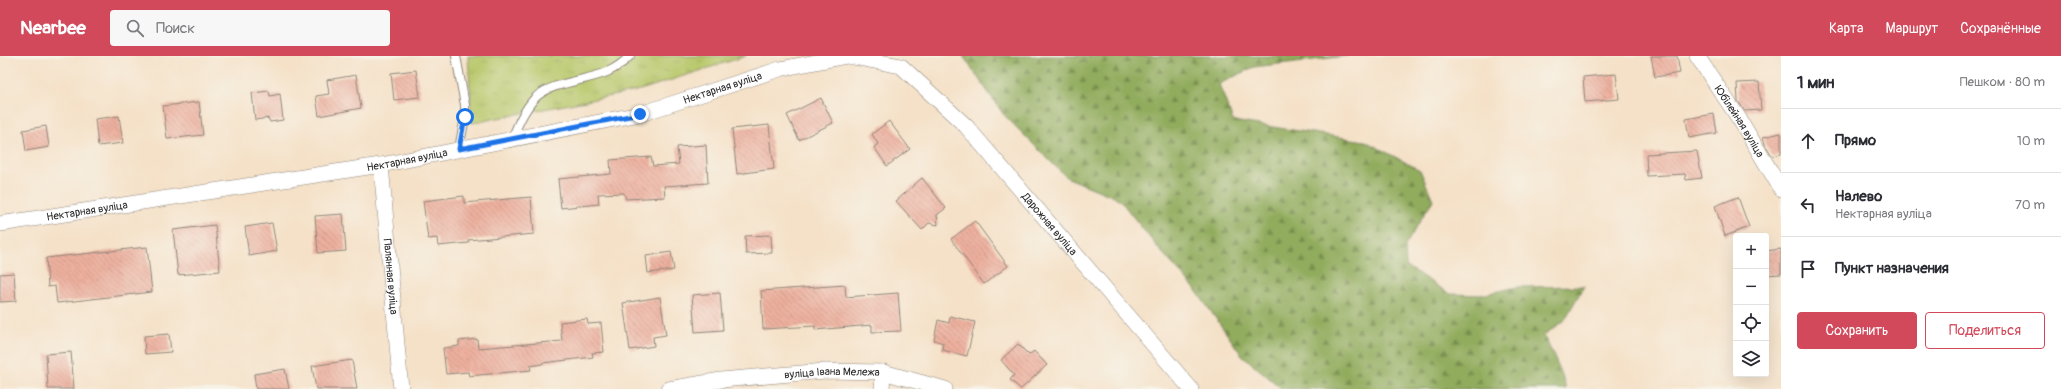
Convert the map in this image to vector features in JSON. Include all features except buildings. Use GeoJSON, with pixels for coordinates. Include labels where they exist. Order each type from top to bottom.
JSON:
{"type":"FeatureCollection","features":[{"type":"Feature","properties":{"kind":"street","name":"Нектарная вуліца"},"geometry":{"type":"LineString","coordinates":[[0,224],[381,165],[640,114],[780,69],[847,56],[901,66]]}},
{"type":"Feature","properties":{"kind":"street","name":"Юбілейная вуліца"},"geometry":{"type":"LineString","coordinates":[[1697,56],[1740,120],[1781,188]]}},
{"type":"Feature","properties":{"kind":"street","name":"Дарожная вуліца"},"geometry":{"type":"LineString","coordinates":[[901,66],[966,126],[1191,389]]}},
{"type":"Feature","properties":{"kind":"street","name":"Палянная вуліца"},"geometry":{"type":"LineString","coordinates":[[381,165],[401,389]]}},
{"type":"Feature","properties":{"kind":"street","name":"вуліца Івана Мележа"},"geometry":{"type":"LineString","coordinates":[[669,389],[769,374],[825,371],[883,372],[945,389]]}},
{"type":"Feature","properties":{"kind":"street"},"geometry":{"type":"LineString","coordinates":[[882,389],[883,372]]}},
{"type":"Feature","properties":{"kind":"lane"},"geometry":{"type":"LineString","coordinates":[[456,56],[465,105],[465,117],[459,149]]}},
{"type":"Feature","properties":{"kind":"lane"},"geometry":{"type":"LineString","coordinates":[[512,139],[526,110],[536,97],[546,90],[607,72],[620,65],[630,56]]}},
{"type":"Feature","properties":{"kind":"green space"},"geometry":{"type":"Polygon","coordinates":[[[468,56],[746,56],[637,91],[472,123],[468,56]]]}},
{"type":"Feature","properties":{"kind":"green space"},"geometry":{"type":"Polygon","coordinates":[[[963,56],[1347,56],[1254,67],[1219,84],[1233,121],[1365,141],[1420,170],[1433,200],[1405,246],[1406,266],[1450,294],[1481,295],[1517,287],[1584,286],[1564,321],[1544,335],[1562,375],[1566,389],[1282,389],[1241,354],[1195,289],[1158,248],[1119,199],[1066,177],[1004,115],[963,56]]]}},
{"type":"Feature","properties":{"kind":"route"},"geometry":{"type":"LineString","coordinates":[[465,117],[459,149],[640,114]]}}]}
